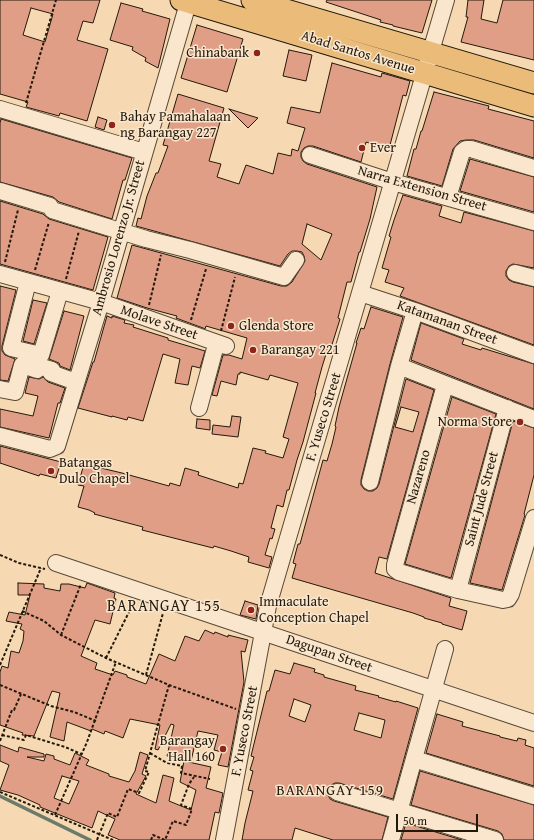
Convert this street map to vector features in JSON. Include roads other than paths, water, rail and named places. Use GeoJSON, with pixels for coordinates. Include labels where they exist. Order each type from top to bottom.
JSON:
{"type":"FeatureCollection","features":[{"type":"Feature","properties":{"kind":"main road","name":"Abad Santos Avenue"},"geometry":{"type":"LineString","coordinates":[[252,0],[534,83]]}},
{"type":"Feature","properties":{"kind":"main road","name":"Abad Santos Avenue"},"geometry":{"type":"LineString","coordinates":[[186,1],[534,106]]}},
{"type":"Feature","properties":{"kind":"street","name":"F. Yuseco Street"},"geometry":{"type":"LineString","coordinates":[[224,840],[268,606],[446,0]]}},
{"type":"Feature","properties":{"kind":"street","name":"Ambrosio Lorenzo Jr. Street"},"geometry":{"type":"LineString","coordinates":[[0,436],[50,449],[57,446],[122,231],[186,1]]}},
{"type":"Feature","properties":{"kind":"street"},"geometry":{"type":"LineString","coordinates":[[0,109],[144,152]]}},
{"type":"Feature","properties":{"kind":"street"},"geometry":{"type":"LineString","coordinates":[[448,197],[462,152],[466,149],[534,168]]}},
{"type":"Feature","properties":{"kind":"street","name":"Narra Extension Street"},"geometry":{"type":"LineString","coordinates":[[310,154],[393,182],[534,222]]}},
{"type":"Feature","properties":{"kind":"street"},"geometry":{"type":"LineString","coordinates":[[0,192],[50,206],[52,210],[122,231],[284,277],[296,260]]}},
{"type":"Feature","properties":{"kind":"street"},"geometry":{"type":"LineString","coordinates":[[515,273],[534,278]]}},
{"type":"Feature","properties":{"kind":"street","name":"Molave Street"},"geometry":{"type":"LineString","coordinates":[[1,276],[30,282],[101,302],[221,345],[214,352],[199,408]]}},
{"type":"Feature","properties":{"kind":"street"},"geometry":{"type":"LineString","coordinates":[[30,282],[11,348],[41,356],[61,291]]}},
{"type":"Feature","properties":{"kind":"street","name":"Katamanan Street"},"geometry":{"type":"LineString","coordinates":[[360,293],[415,311],[534,355]]}},
{"type":"Feature","properties":{"kind":"street"},"geometry":{"type":"LineString","coordinates":[[370,482],[399,366],[415,311]]}},
{"type":"Feature","properties":{"kind":"street"},"geometry":{"type":"LineString","coordinates":[[0,388],[15,392],[22,365],[37,370],[38,366],[52,370],[51,373],[76,382]]}},
{"type":"Feature","properties":{"kind":"street"},"geometry":{"type":"LineString","coordinates":[[399,366],[534,419]]}},
{"type":"Feature","properties":{"kind":"street","name":"Nazareno"},"geometry":{"type":"LineString","coordinates":[[446,385],[395,569],[399,572],[458,590]]}},
{"type":"Feature","properties":{"kind":"street","name":"Saint Jude Street"},"geometry":{"type":"LineString","coordinates":[[458,590],[507,408]]}},
{"type":"Feature","properties":{"kind":"street"},"geometry":{"type":"LineString","coordinates":[[458,590],[503,600],[508,599],[511,594],[534,518]]}},
{"type":"Feature","properties":{"kind":"street","name":"Dagupan Street"},"geometry":{"type":"LineString","coordinates":[[57,563],[534,723]]}},
{"type":"Feature","properties":{"kind":"street"},"geometry":{"type":"LineString","coordinates":[[391,840],[445,649]]}},
{"type":"Feature","properties":{"kind":"street"},"geometry":{"type":"LineString","coordinates":[[414,759],[534,796]]}},
{"type":"Feature","properties":{"kind":"street"},"geometry":{"type":"LineString","coordinates":[[337,792],[495,840]]}},
{"type":"Feature","properties":{"kind":"waterway"},"geometry":{"type":"LineString","coordinates":[[0,796],[90,840]]}},
{"type":"Feature","properties":{"kind":"place","name":"Chinabank"},"geometry":{"type":"Point","coordinates":[257,53]}},
{"type":"Feature","properties":{"kind":"place","name":"Bahay Pamahalaan ng Barangay 227"},"geometry":{"type":"Point","coordinates":[112,125]}},
{"type":"Feature","properties":{"kind":"place","name":"Ever"},"geometry":{"type":"Point","coordinates":[362,148]}},
{"type":"Feature","properties":{"kind":"place","name":"Glenda Store"},"geometry":{"type":"Point","coordinates":[231,326]}},
{"type":"Feature","properties":{"kind":"place","name":"Barangay 221"},"geometry":{"type":"Point","coordinates":[253,350]}},
{"type":"Feature","properties":{"kind":"place","name":"Norma Store"},"geometry":{"type":"Point","coordinates":[520,422]}},
{"type":"Feature","properties":{"kind":"place","name":"Batangas Dulo Chapel"},"geometry":{"type":"Point","coordinates":[51,471]}},
{"type":"Feature","properties":{"kind":"place","name":"Immaculate Conception Chapel"},"geometry":{"type":"Point","coordinates":[251,610]}},
{"type":"Feature","properties":{"kind":"place","name":"Barangay Hall 160"},"geometry":{"type":"Point","coordinates":[223,749]}},
{"type":"Feature","properties":{"kind":"district","name":"BARANGAY 155"},"geometry":{"type":"Point","coordinates":[164,607]}},
{"type":"Feature","properties":{"kind":"district","name":"BARANGAY 159"},"geometry":{"type":"Point","coordinates":[330,791]}}]}
